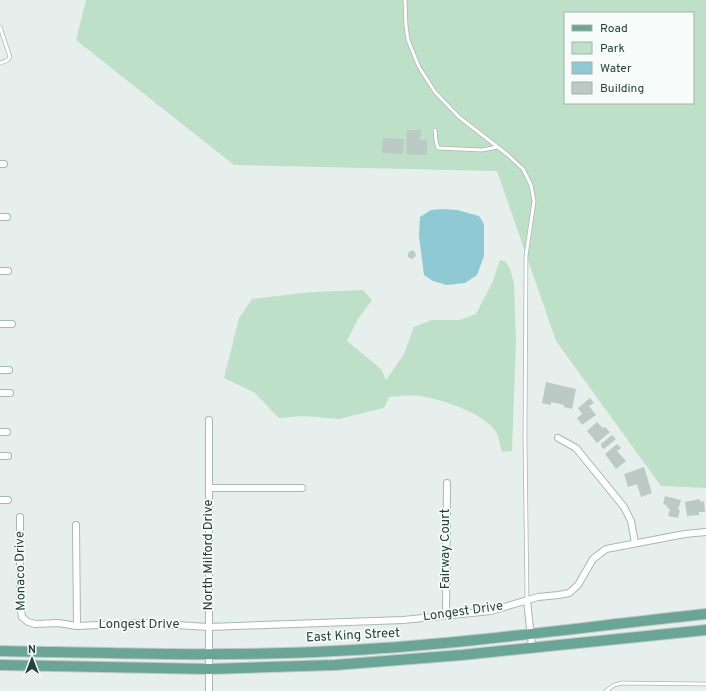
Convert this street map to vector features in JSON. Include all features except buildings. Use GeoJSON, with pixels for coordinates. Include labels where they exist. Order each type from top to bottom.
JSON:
{"type":"FeatureCollection","features":[{"type":"Feature","properties":{"kind":"main road","name":"East King Street"},"geometry":{"type":"LineString","coordinates":[[0,651],[209,654],[334,651],[460,642],[706,614]]}},
{"type":"Feature","properties":{"kind":"main road","name":"East King Street"},"geometry":{"type":"LineString","coordinates":[[0,665],[209,669],[334,665],[706,630]]}},
{"type":"Feature","properties":{"kind":"street"},"geometry":{"type":"LineString","coordinates":[[0,217],[7,217]]}},
{"type":"Feature","properties":{"kind":"street"},"geometry":{"type":"LineString","coordinates":[[0,271],[8,271]]}},
{"type":"Feature","properties":{"kind":"street"},"geometry":{"type":"LineString","coordinates":[[0,324],[12,324]]}},
{"type":"Feature","properties":{"kind":"street"},"geometry":{"type":"LineString","coordinates":[[0,370],[9,370]]}},
{"type":"Feature","properties":{"kind":"street"},"geometry":{"type":"LineString","coordinates":[[0,393],[10,393]]}},
{"type":"Feature","properties":{"kind":"street","name":"North Milford Drive"},"geometry":{"type":"LineString","coordinates":[[209,420],[209,691]]}},
{"type":"Feature","properties":{"kind":"street"},"geometry":{"type":"LineString","coordinates":[[558,438],[576,448],[624,507],[631,521],[635,543]]}},
{"type":"Feature","properties":{"kind":"street"},"geometry":{"type":"LineString","coordinates":[[0,456],[8,456]]}},
{"type":"Feature","properties":{"kind":"street","name":"Fairway Court"},"geometry":{"type":"LineString","coordinates":[[446,615],[447,483]]}},
{"type":"Feature","properties":{"kind":"street"},"geometry":{"type":"LineString","coordinates":[[209,488],[302,488]]}},
{"type":"Feature","properties":{"kind":"street"},"geometry":{"type":"LineString","coordinates":[[0,500],[8,500]]}},
{"type":"Feature","properties":{"kind":"street","name":"Monaco Drive"},"geometry":{"type":"LineString","coordinates":[[20,517],[20,603],[22,617],[28,622]]}},
{"type":"Feature","properties":{"kind":"street"},"geometry":{"type":"LineString","coordinates":[[76,525],[77,626]]}},
{"type":"Feature","properties":{"kind":"street","name":"Longest Drive"},"geometry":{"type":"LineString","coordinates":[[28,622],[35,624],[58,623],[77,626],[142,623],[209,627],[354,623],[403,620],[491,611],[538,597],[559,596],[569,593],[578,585],[594,559],[606,549],[706,532]]}},
{"type":"Feature","properties":{"kind":"street"},"geometry":{"type":"LineString","coordinates":[[528,600],[532,647]]}},
{"type":"Feature","properties":{"kind":"lane"},"geometry":{"type":"LineString","coordinates":[[405,0],[408,40],[419,67],[435,92],[459,117],[498,147],[523,169],[531,185],[534,201],[526,256],[525,438],[528,600]]}},
{"type":"Feature","properties":{"kind":"lane"},"geometry":{"type":"LineString","coordinates":[[0,27],[10,57],[8,60],[0,63]]}},
{"type":"Feature","properties":{"kind":"lane"},"geometry":{"type":"LineString","coordinates":[[435,130],[438,148],[482,150],[498,147]]}},
{"type":"Feature","properties":{"kind":"lane"},"geometry":{"type":"LineString","coordinates":[[606,691],[614,685],[622,683],[706,684]]}},
{"type":"Feature","properties":{"kind":"green space"},"geometry":{"type":"Polygon","coordinates":[[[86,0],[706,0],[706,488],[661,486],[556,341],[497,171],[234,165],[76,40],[86,0]]]}},
{"type":"Feature","properties":{"kind":"green space"},"geometry":{"type":"Polygon","coordinates":[[[500,260],[506,262],[510,269],[514,283],[516,341],[512,451],[502,452],[496,432],[482,419],[461,408],[439,400],[416,396],[389,397],[384,408],[339,419],[303,416],[279,418],[255,393],[224,378],[239,318],[252,299],[311,292],[363,290],[372,300],[358,319],[347,341],[381,369],[386,380],[404,354],[414,327],[432,320],[460,320],[476,314],[492,283],[500,260]]]}},
{"type":"Feature","properties":{"kind":"water"},"geometry":{"type":"Polygon","coordinates":[[[431,210],[457,210],[479,216],[484,224],[484,256],[477,275],[465,283],[447,285],[433,281],[424,275],[419,236],[420,217],[431,210]]]}}]}
